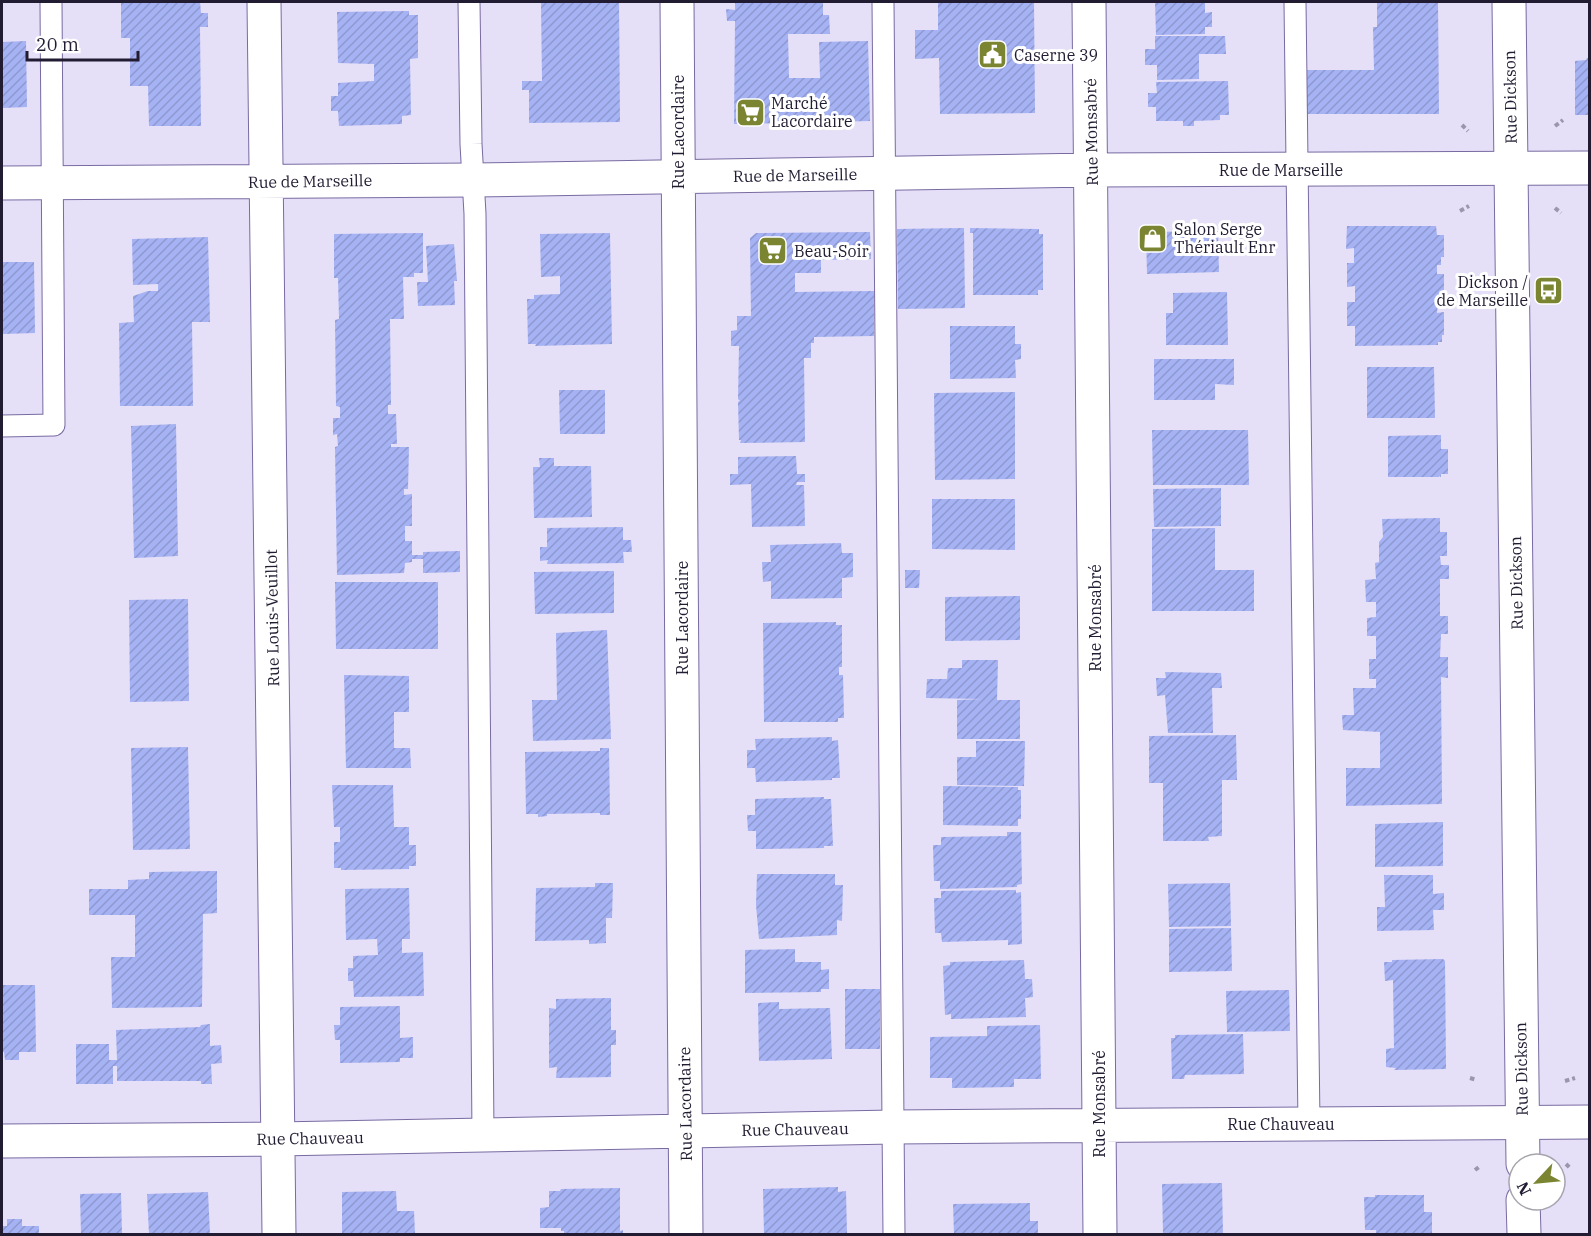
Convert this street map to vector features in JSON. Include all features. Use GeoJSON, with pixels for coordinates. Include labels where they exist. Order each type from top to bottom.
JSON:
{"type":"FeatureCollection","features":[{"type":"Feature","properties":{"kind":"street","name":"Rue Louis-Veuillot"},"geometry":{"type":"LineString","coordinates":[[264,2],[279,1234]]}},
{"type":"Feature","properties":{"kind":"street","name":"Rue Lacordaire"},"geometry":{"type":"LineString","coordinates":[[677,2],[686,1234]]}},
{"type":"Feature","properties":{"kind":"street","name":"Rue Monsabré"},"geometry":{"type":"LineString","coordinates":[[1089,2],[1100,1234]]}},
{"type":"Feature","properties":{"kind":"street","name":"Rue Dickson"},"geometry":{"type":"LineString","coordinates":[[1509,2],[1522,1152]]}},
{"type":"Feature","properties":{"kind":"street","name":"Rue de Marseille"},"geometry":{"type":"LineString","coordinates":[[2,183],[474,180],[1092,170],[1590,168]]}},
{"type":"Feature","properties":{"kind":"street","name":"Rue Chauveau"},"geometry":{"type":"LineString","coordinates":[[2,1141],[278,1139],[893,1127],[1590,1122]]}},
{"type":"Feature","properties":{"kind":"street"},"geometry":{"type":"LineString","coordinates":[[1523,1212],[1524,1234]]}},
{"type":"Feature","properties":{"kind":"lane"},"geometry":{"type":"LineString","coordinates":[[2,426],[54,425],[51,2]]}},
{"type":"Feature","properties":{"kind":"lane"},"geometry":{"type":"LineString","coordinates":[[470,2],[471,144],[474,180],[483,1134]]}},
{"type":"Feature","properties":{"kind":"lane"},"geometry":{"type":"LineString","coordinates":[[883,2],[894,1234]]}},
{"type":"Feature","properties":{"kind":"lane"},"geometry":{"type":"LineString","coordinates":[[1295,2],[1309,1124]]}},
{"type":"Feature","properties":{"kind":"path"},"geometry":{"type":"LineString","coordinates":[[1555,126],[1563,120]]}},
{"type":"Feature","properties":{"kind":"path"},"geometry":{"type":"LineString","coordinates":[[1462,125],[1468,131]]}},
{"type":"Feature","properties":{"kind":"path"},"geometry":{"type":"LineString","coordinates":[[1460,211],[1469,206]]}},
{"type":"Feature","properties":{"kind":"path"},"geometry":{"type":"LineString","coordinates":[[1555,208],[1561,213]]}},
{"type":"Feature","properties":{"kind":"path"},"geometry":{"type":"LineString","coordinates":[[1470,1078],[1477,1080]]}},
{"type":"Feature","properties":{"kind":"path"},"geometry":{"type":"LineString","coordinates":[[1565,1081],[1575,1078]]}},
{"type":"Feature","properties":{"kind":"building"},"geometry":{"type":"Polygon","coordinates":[[[200,2],[201,13],[208,13],[208,27],[200,27],[201,126],[149,126],[148,86],[130,86],[130,38],[121,38],[121,3],[200,2]]]}},
{"type":"Feature","properties":{"kind":"building"},"geometry":{"type":"Polygon","coordinates":[[[541,2],[619,2],[620,122],[529,123],[529,90],[522,90],[522,81],[542,81],[541,2]]]}},
{"type":"Feature","properties":{"kind":"building"},"geometry":{"type":"Polygon","coordinates":[[[735,2],[823,2],[823,15],[829,15],[830,34],[788,34],[789,78],[820,78],[819,42],[868,41],[870,121],[734,124],[735,21],[727,21],[726,9],[735,10],[735,2]]]}},
{"type":"Feature","properties":{"kind":"building"},"geometry":{"type":"Polygon","coordinates":[[[938,2],[1034,2],[1035,113],[940,114],[939,58],[915,59],[915,30],[938,30],[938,2]]]}},
{"type":"Feature","properties":{"kind":"building"},"geometry":{"type":"Polygon","coordinates":[[[1155,2],[1205,2],[1205,13],[1212,12],[1212,27],[1205,27],[1205,34],[1156,35],[1155,2]]]}},
{"type":"Feature","properties":{"kind":"building"},"geometry":{"type":"Polygon","coordinates":[[[1377,2],[1438,2],[1439,114],[1306,114],[1306,70],[1374,70],[1373,27],[1377,27],[1377,2]]]}},
{"type":"Feature","properties":{"kind":"building"},"geometry":{"type":"Polygon","coordinates":[[[409,11],[409,15],[418,15],[418,58],[410,59],[411,115],[402,116],[402,124],[339,126],[338,111],[331,111],[331,96],[338,96],[338,83],[374,81],[374,64],[338,63],[337,12],[409,11]]]}},
{"type":"Feature","properties":{"kind":"building"},"geometry":{"type":"Polygon","coordinates":[[[1155,36],[1225,36],[1226,54],[1199,54],[1199,79],[1157,80],[1157,65],[1145,65],[1145,49],[1155,49],[1155,36]]]}},
{"type":"Feature","properties":{"kind":"building"},"geometry":{"type":"Polygon","coordinates":[[[26,41],[27,107],[2,108],[2,42],[26,41]]]}},
{"type":"Feature","properties":{"kind":"building"},"geometry":{"type":"Polygon","coordinates":[[[1590,58],[1590,115],[1575,115],[1575,61],[1590,58]]]}},
{"type":"Feature","properties":{"kind":"building"},"geometry":{"type":"Polygon","coordinates":[[[1228,81],[1229,115],[1220,115],[1220,120],[1194,121],[1194,126],[1183,126],[1183,121],[1156,121],[1156,107],[1148,107],[1148,93],[1157,93],[1156,82],[1228,81]]]}},
{"type":"Feature","properties":{"kind":"building"},"geometry":{"type":"Polygon","coordinates":[[[1347,226],[1436,226],[1437,235],[1444,235],[1444,257],[1441,257],[1441,265],[1437,265],[1437,274],[1444,274],[1444,296],[1441,296],[1437,313],[1444,312],[1442,342],[1438,342],[1438,345],[1355,346],[1355,326],[1347,326],[1347,302],[1355,302],[1355,286],[1347,287],[1347,263],[1354,263],[1354,248],[1346,249],[1347,226]]]}},
{"type":"Feature","properties":{"kind":"building"},"geometry":{"type":"Polygon","coordinates":[[[964,228],[965,308],[898,309],[897,229],[964,228]]]}},
{"type":"Feature","properties":{"kind":"building"},"geometry":{"type":"Polygon","coordinates":[[[970,228],[1039,229],[1039,234],[1043,234],[1043,290],[1038,290],[1038,295],[973,295],[973,233],[970,233],[970,228]]]}},
{"type":"Feature","properties":{"kind":"building"},"geometry":{"type":"Polygon","coordinates":[[[1218,231],[1219,272],[1147,274],[1146,232],[1218,231]]]}},
{"type":"Feature","properties":{"kind":"building"},"geometry":{"type":"Polygon","coordinates":[[[870,232],[871,259],[821,260],[821,273],[795,273],[795,292],[874,291],[874,336],[814,337],[814,343],[811,343],[811,358],[804,358],[805,442],[740,443],[739,346],[731,346],[731,331],[737,330],[737,316],[751,316],[750,238],[756,233],[870,232]]]}},
{"type":"Feature","properties":{"kind":"building"},"geometry":{"type":"Polygon","coordinates":[[[423,233],[423,273],[414,273],[414,277],[403,277],[404,319],[390,319],[391,405],[388,405],[388,414],[396,414],[397,444],[391,444],[391,447],[409,447],[408,489],[404,489],[404,495],[412,494],[412,526],[405,526],[405,541],[412,541],[412,555],[423,555],[423,552],[460,551],[460,572],[423,573],[423,559],[412,559],[412,562],[405,563],[404,573],[337,575],[335,447],[338,446],[337,434],[333,435],[333,418],[340,418],[340,407],[336,406],[335,320],[339,319],[338,278],[334,278],[334,234],[423,233]]]}},
{"type":"Feature","properties":{"kind":"building"},"geometry":{"type":"Polygon","coordinates":[[[610,233],[612,344],[535,346],[536,344],[528,344],[527,299],[534,299],[534,295],[560,294],[560,276],[541,277],[540,234],[610,233]]]}},
{"type":"Feature","properties":{"kind":"building"},"geometry":{"type":"Polygon","coordinates":[[[208,237],[210,322],[192,322],[193,406],[120,406],[119,323],[134,322],[133,296],[148,291],[158,291],[158,284],[133,285],[132,239],[208,237]]]}},
{"type":"Feature","properties":{"kind":"building"},"geometry":{"type":"Polygon","coordinates":[[[454,244],[457,281],[454,281],[455,305],[418,306],[417,282],[428,282],[426,246],[454,244]]]}},
{"type":"Feature","properties":{"kind":"building"},"geometry":{"type":"Polygon","coordinates":[[[2,262],[34,262],[35,333],[2,334],[2,262]]]}},
{"type":"Feature","properties":{"kind":"building"},"geometry":{"type":"Polygon","coordinates":[[[1227,292],[1228,345],[1166,345],[1166,313],[1173,313],[1173,293],[1227,292]]]}},
{"type":"Feature","properties":{"kind":"building"},"geometry":{"type":"Polygon","coordinates":[[[950,326],[1015,326],[1015,344],[1021,344],[1021,359],[1015,360],[1016,378],[950,379],[950,326]]]}},
{"type":"Feature","properties":{"kind":"building"},"geometry":{"type":"Polygon","coordinates":[[[1154,359],[1234,359],[1234,385],[1215,384],[1215,400],[1154,400],[1154,359]]]}},
{"type":"Feature","properties":{"kind":"building"},"geometry":{"type":"Polygon","coordinates":[[[1367,367],[1434,367],[1435,418],[1367,418],[1367,367]]]}},
{"type":"Feature","properties":{"kind":"building"},"geometry":{"type":"Polygon","coordinates":[[[559,390],[605,390],[605,434],[560,434],[559,390]]]}},
{"type":"Feature","properties":{"kind":"building"},"geometry":{"type":"Polygon","coordinates":[[[1015,392],[1015,479],[935,480],[934,393],[1015,392]]]}},
{"type":"Feature","properties":{"kind":"building"},"geometry":{"type":"Polygon","coordinates":[[[176,424],[178,556],[134,558],[131,426],[176,424]]]}},
{"type":"Feature","properties":{"kind":"building"},"geometry":{"type":"Polygon","coordinates":[[[1152,430],[1248,430],[1249,485],[1153,485],[1152,430]]]}},
{"type":"Feature","properties":{"kind":"building"},"geometry":{"type":"Polygon","coordinates":[[[1441,435],[1441,449],[1448,449],[1448,474],[1441,474],[1441,477],[1388,477],[1388,436],[1441,435]]]}},
{"type":"Feature","properties":{"kind":"building"},"geometry":{"type":"Polygon","coordinates":[[[796,456],[797,474],[805,474],[805,482],[797,482],[796,485],[804,485],[805,526],[752,527],[751,484],[730,485],[730,474],[738,474],[738,457],[796,456]]]}},
{"type":"Feature","properties":{"kind":"building"},"geometry":{"type":"Polygon","coordinates":[[[539,458],[554,458],[554,466],[591,466],[592,517],[534,518],[533,467],[540,467],[539,458]]]}},
{"type":"Feature","properties":{"kind":"building"},"geometry":{"type":"Polygon","coordinates":[[[1221,488],[1221,526],[1154,527],[1153,489],[1221,488]]]}},
{"type":"Feature","properties":{"kind":"building"},"geometry":{"type":"Polygon","coordinates":[[[932,499],[1015,499],[1015,550],[932,549],[932,499]]]}},
{"type":"Feature","properties":{"kind":"building"},"geometry":{"type":"Polygon","coordinates":[[[1440,518],[1440,532],[1447,532],[1447,556],[1440,556],[1441,565],[1449,565],[1449,579],[1440,579],[1440,616],[1448,616],[1448,634],[1441,634],[1440,657],[1448,657],[1448,678],[1441,677],[1442,804],[1346,806],[1346,768],[1380,768],[1380,732],[1343,730],[1342,715],[1354,715],[1353,688],[1376,688],[1376,679],[1369,679],[1369,659],[1376,659],[1376,636],[1367,636],[1367,618],[1376,617],[1376,602],[1366,602],[1365,580],[1376,579],[1375,563],[1379,562],[1379,542],[1383,537],[1382,519],[1440,518]]]}},
{"type":"Feature","properties":{"kind":"building"},"geometry":{"type":"Polygon","coordinates":[[[623,527],[623,540],[631,540],[632,552],[623,552],[624,563],[547,564],[548,560],[540,561],[540,547],[547,547],[547,528],[623,527]]]}},
{"type":"Feature","properties":{"kind":"building"},"geometry":{"type":"Polygon","coordinates":[[[1215,528],[1215,570],[1254,570],[1254,611],[1152,611],[1152,529],[1215,528]]]}},
{"type":"Feature","properties":{"kind":"building"},"geometry":{"type":"Polygon","coordinates":[[[841,543],[842,553],[853,553],[853,577],[842,578],[842,598],[771,599],[771,581],[763,582],[762,562],[771,562],[770,545],[841,543]]]}},
{"type":"Feature","properties":{"kind":"building"},"geometry":{"type":"Polygon","coordinates":[[[905,570],[920,570],[919,588],[905,588],[905,570]]]}},
{"type":"Feature","properties":{"kind":"building"},"geometry":{"type":"Polygon","coordinates":[[[614,571],[614,613],[535,614],[534,572],[614,571]]]}},
{"type":"Feature","properties":{"kind":"building"},"geometry":{"type":"Polygon","coordinates":[[[335,582],[438,582],[438,649],[336,649],[335,582]]]}},
{"type":"Feature","properties":{"kind":"building"},"geometry":{"type":"Polygon","coordinates":[[[1020,596],[1020,640],[945,641],[945,597],[1020,596]]]}},
{"type":"Feature","properties":{"kind":"building"},"geometry":{"type":"Polygon","coordinates":[[[188,599],[189,701],[130,702],[129,600],[188,599]]]}},
{"type":"Feature","properties":{"kind":"building"},"geometry":{"type":"Polygon","coordinates":[[[836,622],[836,625],[842,625],[842,667],[839,667],[839,675],[843,675],[844,718],[838,718],[838,722],[764,722],[763,623],[836,622]]]}},
{"type":"Feature","properties":{"kind":"building"},"geometry":{"type":"Polygon","coordinates":[[[607,630],[611,739],[533,741],[532,700],[557,700],[556,633],[607,630]]]}},
{"type":"Feature","properties":{"kind":"building"},"geometry":{"type":"Polygon","coordinates":[[[962,660],[998,660],[997,700],[1020,700],[1020,739],[957,739],[957,700],[983,699],[926,698],[927,679],[947,679],[948,668],[962,668],[962,660]]]}},
{"type":"Feature","properties":{"kind":"building"},"geometry":{"type":"Polygon","coordinates":[[[1165,672],[1221,673],[1222,688],[1212,688],[1213,733],[1168,733],[1165,695],[1157,696],[1156,678],[1166,678],[1165,672]]]}},
{"type":"Feature","properties":{"kind":"building"},"geometry":{"type":"Polygon","coordinates":[[[344,675],[409,676],[409,712],[394,712],[394,748],[410,748],[411,768],[346,768],[344,675]]]}},
{"type":"Feature","properties":{"kind":"building"},"geometry":{"type":"Polygon","coordinates":[[[1236,735],[1237,780],[1222,780],[1222,836],[1208,837],[1209,841],[1163,841],[1163,783],[1149,783],[1149,736],[1236,735]]]}},
{"type":"Feature","properties":{"kind":"building"},"geometry":{"type":"Polygon","coordinates":[[[832,737],[832,741],[838,740],[840,778],[756,782],[755,768],[747,768],[747,750],[756,750],[755,739],[832,737]]]}},
{"type":"Feature","properties":{"kind":"building"},"geometry":{"type":"Polygon","coordinates":[[[976,741],[1025,741],[1024,786],[957,785],[957,757],[976,757],[976,741]]]}},
{"type":"Feature","properties":{"kind":"building"},"geometry":{"type":"Polygon","coordinates":[[[188,747],[190,849],[133,850],[131,748],[188,747]]]}},
{"type":"Feature","properties":{"kind":"building"},"geometry":{"type":"Polygon","coordinates":[[[600,748],[609,748],[610,815],[600,815],[600,813],[547,814],[547,816],[538,817],[538,814],[526,814],[525,752],[600,751],[600,748]]]}},
{"type":"Feature","properties":{"kind":"building"},"geometry":{"type":"Polygon","coordinates":[[[332,785],[393,785],[394,827],[409,827],[409,845],[416,845],[416,866],[409,866],[409,869],[341,870],[341,868],[334,868],[334,842],[340,842],[340,827],[334,827],[332,785]]]}},
{"type":"Feature","properties":{"kind":"building"},"geometry":{"type":"Polygon","coordinates":[[[943,786],[1018,787],[1018,790],[1021,790],[1021,819],[1018,819],[1018,826],[943,825],[943,786]]]}},
{"type":"Feature","properties":{"kind":"building"},"geometry":{"type":"Polygon","coordinates":[[[824,797],[824,799],[831,799],[833,846],[756,849],[756,831],[748,831],[747,815],[755,815],[755,799],[824,797]]]}},
{"type":"Feature","properties":{"kind":"building"},"geometry":{"type":"Polygon","coordinates":[[[1443,822],[1443,866],[1375,867],[1375,824],[1443,822]]]}},
{"type":"Feature","properties":{"kind":"building"},"geometry":{"type":"Polygon","coordinates":[[[1007,832],[1021,832],[1022,884],[1017,887],[940,889],[940,881],[934,881],[933,845],[941,845],[941,837],[1007,836],[1007,832]]]}},
{"type":"Feature","properties":{"kind":"building"},"geometry":{"type":"Polygon","coordinates":[[[217,871],[217,913],[203,914],[202,1007],[112,1008],[111,957],[135,957],[135,915],[89,915],[89,889],[128,889],[128,880],[149,879],[149,872],[217,871]]]}},
{"type":"Feature","properties":{"kind":"building"},"geometry":{"type":"Polygon","coordinates":[[[757,874],[835,874],[835,885],[843,885],[842,921],[837,920],[837,935],[759,939],[756,905],[757,874]]]}},
{"type":"Feature","properties":{"kind":"building"},"geometry":{"type":"Polygon","coordinates":[[[1384,875],[1433,875],[1433,894],[1444,893],[1444,910],[1433,910],[1434,930],[1377,931],[1377,907],[1385,907],[1384,875]]]}},
{"type":"Feature","properties":{"kind":"building"},"geometry":{"type":"Polygon","coordinates":[[[595,883],[613,883],[612,918],[606,918],[606,943],[589,944],[589,940],[535,941],[536,888],[595,887],[595,883]]]}},
{"type":"Feature","properties":{"kind":"building"},"geometry":{"type":"Polygon","coordinates":[[[1230,883],[1231,926],[1169,927],[1168,884],[1230,883]]]}},
{"type":"Feature","properties":{"kind":"building"},"geometry":{"type":"Polygon","coordinates":[[[409,888],[410,939],[402,939],[402,953],[423,952],[424,996],[354,997],[353,981],[348,981],[348,968],[353,968],[353,956],[378,955],[377,939],[346,940],[345,889],[409,888]]]}},
{"type":"Feature","properties":{"kind":"building"},"geometry":{"type":"Polygon","coordinates":[[[1016,890],[1016,893],[1021,892],[1022,944],[1008,945],[1008,940],[942,942],[941,933],[935,933],[934,898],[941,898],[941,891],[1016,890]]]}},
{"type":"Feature","properties":{"kind":"building"},"geometry":{"type":"Polygon","coordinates":[[[1231,928],[1232,971],[1169,972],[1169,929],[1231,928]]]}},
{"type":"Feature","properties":{"kind":"building"},"geometry":{"type":"Polygon","coordinates":[[[795,949],[795,962],[821,962],[821,970],[829,969],[829,989],[821,989],[821,992],[745,993],[745,950],[795,949]]]}},
{"type":"Feature","properties":{"kind":"building"},"geometry":{"type":"Polygon","coordinates":[[[1443,959],[1445,961],[1446,1069],[1394,1070],[1396,1068],[1386,1067],[1386,1049],[1394,1048],[1393,980],[1385,981],[1384,962],[1443,959]]]}},
{"type":"Feature","properties":{"kind":"building"},"geometry":{"type":"Polygon","coordinates":[[[1024,960],[1025,979],[1032,979],[1033,997],[1025,998],[1026,1017],[951,1019],[951,1014],[945,1015],[943,966],[950,965],[950,962],[1024,960]]]}},
{"type":"Feature","properties":{"kind":"building"},"geometry":{"type":"Polygon","coordinates":[[[2,985],[35,985],[36,1052],[19,1052],[19,1060],[5,1060],[4,1052],[2,1052],[2,985]]]}},
{"type":"Feature","properties":{"kind":"building"},"geometry":{"type":"Polygon","coordinates":[[[845,989],[880,989],[880,1049],[845,1049],[845,989]]]}},
{"type":"Feature","properties":{"kind":"building"},"geometry":{"type":"Polygon","coordinates":[[[1289,990],[1290,1031],[1227,1032],[1226,991],[1289,990]]]}},
{"type":"Feature","properties":{"kind":"building"},"geometry":{"type":"Polygon","coordinates":[[[611,998],[611,1030],[616,1030],[616,1045],[611,1045],[611,1077],[556,1078],[557,1067],[549,1068],[549,1008],[556,1009],[556,999],[611,998]]]}},
{"type":"Feature","properties":{"kind":"building"},"geometry":{"type":"Polygon","coordinates":[[[779,1002],[779,1009],[830,1008],[832,1059],[759,1061],[758,1003],[779,1002]]]}},
{"type":"Feature","properties":{"kind":"building"},"geometry":{"type":"Polygon","coordinates":[[[400,1006],[400,1038],[413,1037],[413,1058],[400,1058],[400,1062],[340,1063],[340,1040],[335,1040],[334,1025],[340,1025],[340,1007],[400,1006]]]}},
{"type":"Feature","properties":{"kind":"building"},"geometry":{"type":"Polygon","coordinates":[[[210,1024],[210,1046],[221,1045],[222,1063],[211,1064],[212,1084],[201,1084],[201,1081],[117,1081],[117,1066],[113,1066],[113,1084],[76,1084],[76,1044],[109,1044],[109,1060],[117,1060],[116,1030],[200,1027],[210,1024]]]}},
{"type":"Feature","properties":{"kind":"building"},"geometry":{"type":"Polygon","coordinates":[[[1040,1025],[1041,1079],[1014,1079],[1014,1087],[952,1088],[952,1078],[930,1078],[930,1037],[987,1036],[987,1026],[1040,1025]]]}},
{"type":"Feature","properties":{"kind":"building"},"geometry":{"type":"Polygon","coordinates":[[[1243,1034],[1244,1074],[1185,1075],[1184,1079],[1172,1079],[1171,1038],[1175,1038],[1175,1035],[1243,1034]]]}},
{"type":"Feature","properties":{"kind":"building"},"geometry":{"type":"Polygon","coordinates":[[[1222,1183],[1223,1234],[1163,1234],[1162,1184],[1222,1183]]]}},
{"type":"Feature","properties":{"kind":"building"},"geometry":{"type":"Polygon","coordinates":[[[838,1187],[838,1192],[846,1191],[847,1234],[764,1234],[763,1189],[838,1187]]]}},
{"type":"Feature","properties":{"kind":"building"},"geometry":{"type":"Polygon","coordinates":[[[620,1188],[620,1231],[623,1230],[623,1234],[564,1234],[561,1228],[540,1228],[540,1208],[549,1207],[549,1191],[620,1188]]]}},
{"type":"Feature","properties":{"kind":"building"},"geometry":{"type":"Polygon","coordinates":[[[396,1191],[397,1211],[414,1211],[415,1234],[342,1234],[342,1192],[396,1191]]]}},
{"type":"Feature","properties":{"kind":"building"},"geometry":{"type":"Polygon","coordinates":[[[208,1192],[210,1234],[149,1234],[147,1194],[208,1192]]]}},
{"type":"Feature","properties":{"kind":"building"},"geometry":{"type":"Polygon","coordinates":[[[121,1193],[122,1234],[81,1234],[80,1194],[121,1193]]]}},
{"type":"Feature","properties":{"kind":"building"},"geometry":{"type":"Polygon","coordinates":[[[1375,1195],[1424,1195],[1424,1212],[1432,1212],[1432,1234],[1376,1234],[1376,1230],[1365,1230],[1364,1197],[1375,1197],[1375,1195]]]}},
{"type":"Feature","properties":{"kind":"building"},"geometry":{"type":"Polygon","coordinates":[[[1030,1203],[1030,1221],[1038,1221],[1038,1234],[954,1234],[953,1204],[1030,1203]]]}},
{"type":"Feature","properties":{"kind":"building"},"geometry":{"type":"Polygon","coordinates":[[[7,1219],[22,1219],[22,1226],[39,1226],[39,1234],[2,1234],[2,1226],[7,1226],[7,1219]]]}},
{"type":"Feature","properties":{"kind":"place","name":"Caserne 39"},"geometry":{"type":"Point","coordinates":[993,55]}},
{"type":"Feature","properties":{"kind":"place","name":"Marché Lacordaire"},"geometry":{"type":"Point","coordinates":[750,112]}},
{"type":"Feature","properties":{"kind":"place","name":"Salon Serge Thériault Enr"},"geometry":{"type":"Point","coordinates":[1153,238]}},
{"type":"Feature","properties":{"kind":"place","name":"Beau-Soir"},"geometry":{"type":"Point","coordinates":[773,251]}},
{"type":"Feature","properties":{"kind":"place","name":"Dickson / de Marseille"},"geometry":{"type":"Point","coordinates":[1549,291]}}]}
